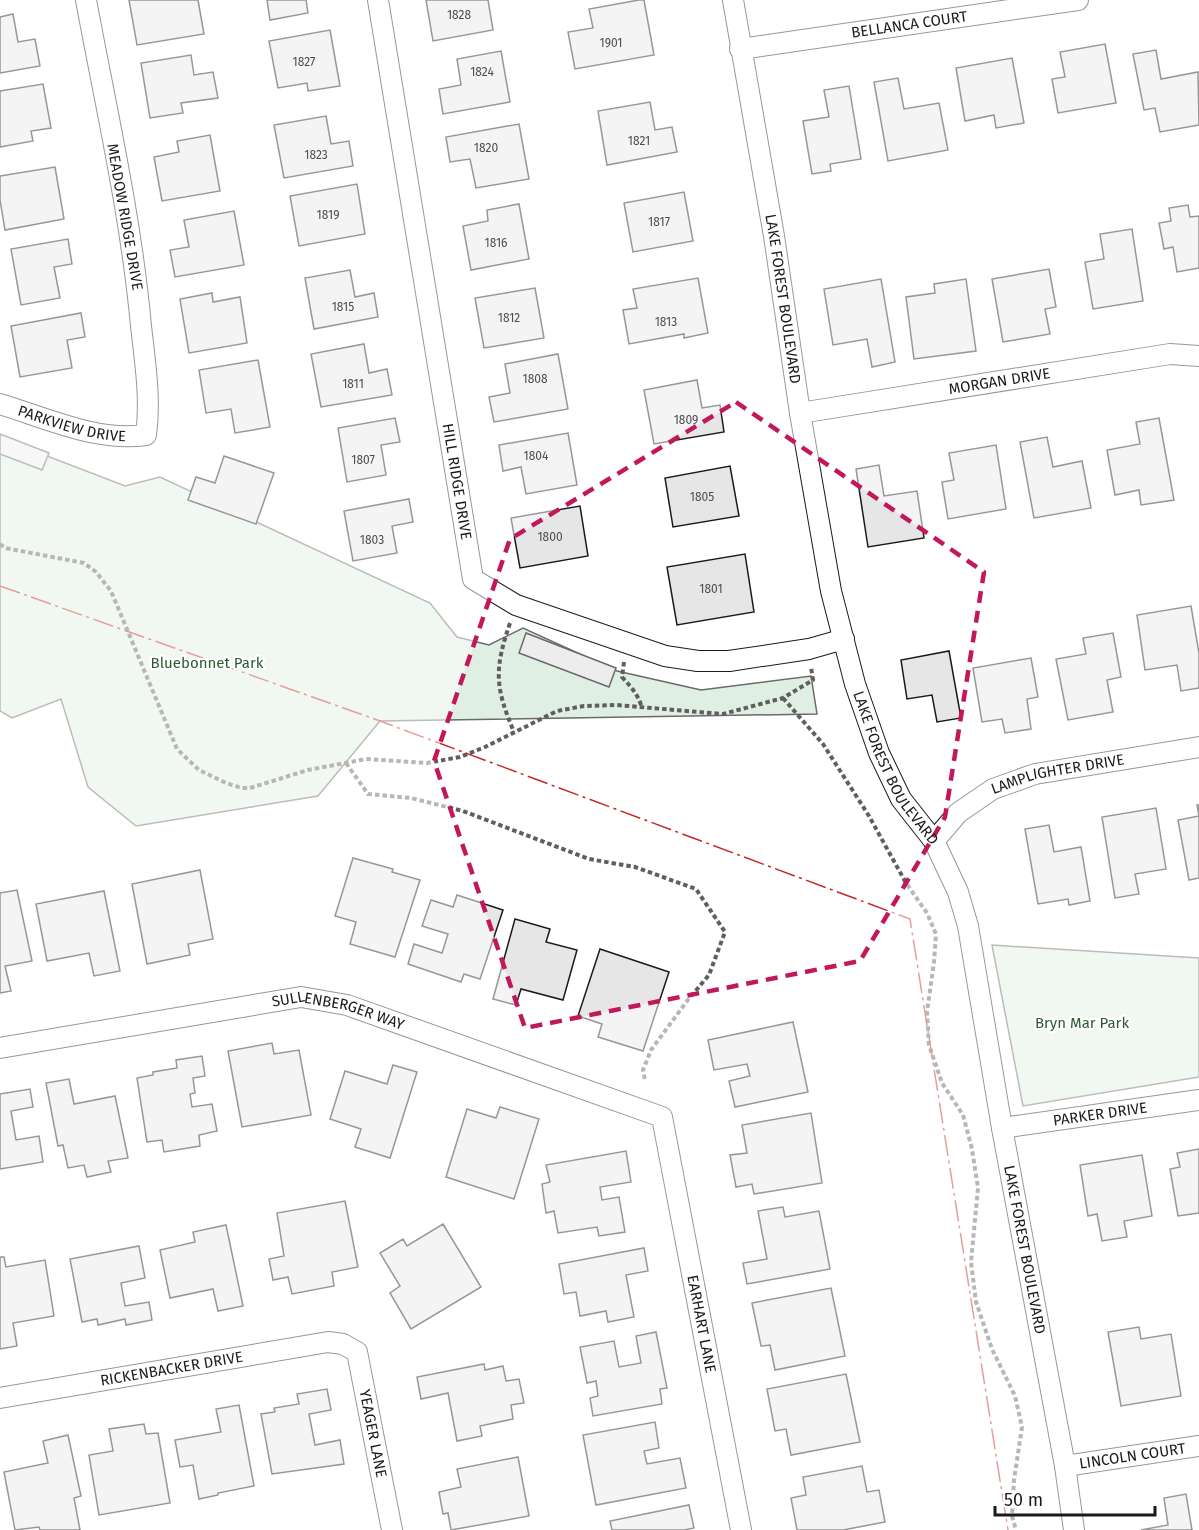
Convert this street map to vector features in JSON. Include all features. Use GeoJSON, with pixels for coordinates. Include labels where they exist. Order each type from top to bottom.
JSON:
{"type":"FeatureCollection","features":[{"type":"Feature","properties":{"kind":"street","name":"MEADOW RIDGE DRIVE"},"geometry":{"type":"LineString","coordinates":[[86,0],[137,278],[149,414],[146,435]]}},
{"type":"Feature","properties":{"kind":"street","name":"HILL RIDGE DRIVE"},"geometry":{"type":"LineString","coordinates":[[378,0],[473,579],[516,605],[665,656],[698,661],[729,661],[809,649],[844,639]]}},
{"type":"Feature","properties":{"kind":"street","name":"LAKE FOREST BOULEVARD"},"geometry":{"type":"LineString","coordinates":[[733,0],[774,236],[800,413],[831,591],[855,684],[879,753],[901,800],[934,841],[958,892],[968,926],[1002,1128],[1065,1466],[1074,1530]]}},
{"type":"Feature","properties":{"kind":"street","name":"BELLANCA COURT"},"geometry":{"type":"LineString","coordinates":[[740,49],[1078,0]]}},
{"type":"Feature","properties":{"kind":"street","name":"MORGAN DRIVE"},"geometry":{"type":"LineString","coordinates":[[800,413],[1170,354],[1199,356]]}},
{"type":"Feature","properties":{"kind":"street","name":"PARKVIEW DRIVE"},"geometry":{"type":"LineString","coordinates":[[0,404],[105,436],[128,438],[146,435]]}},
{"type":"Feature","properties":{"kind":"street","name":"LAMPLIGHTER DRIVE"},"geometry":{"type":"LineString","coordinates":[[934,841],[958,813],[993,789],[1035,774],[1199,747]]}},
{"type":"Feature","properties":{"kind":"street","name":"SULLENBERGER WAY"},"geometry":{"type":"LineString","coordinates":[[0,1048],[301,997],[347,1005],[662,1117]]}},
{"type":"Feature","properties":{"kind":"street","name":"PARKER DRIVE"},"geometry":{"type":"LineString","coordinates":[[1002,1128],[1199,1100]]}},
{"type":"Feature","properties":{"kind":"street","name":"EARHART LANE"},"geometry":{"type":"LineString","coordinates":[[662,1117],[741,1530]]}},
{"type":"Feature","properties":{"kind":"street","name":"RICKENBACKER DRIVE"},"geometry":{"type":"LineString","coordinates":[[0,1398],[328,1342],[343,1344]]}},
{"type":"Feature","properties":{"kind":"street","name":"YEAGER LANE"},"geometry":{"type":"LineString","coordinates":[[343,1344],[357,1352],[392,1530]]}},
{"type":"Feature","properties":{"kind":"street","name":"LINCOLN COURT"},"geometry":{"type":"LineString","coordinates":[[1065,1466],[1199,1446]]}},
{"type":"Feature","properties":{"kind":"path"},"geometry":{"type":"LineString","coordinates":[[0,544],[5,548],[84,562],[96,572],[111,591],[177,749],[199,770],[242,788],[250,788],[308,770],[366,759],[427,763],[443,761],[485,747],[557,711],[584,706],[616,705],[723,714],[783,698],[813,681],[809,649]]}},
{"type":"Feature","properties":{"kind":"path"},"geometry":{"type":"LineString","coordinates":[[514,732],[501,699],[498,670],[503,643],[516,605]]}},
{"type":"Feature","properties":{"kind":"path"},"geometry":{"type":"LineString","coordinates":[[626,642],[622,677],[639,697],[642,708]]}},
{"type":"Feature","properties":{"kind":"path"},"geometry":{"type":"LineString","coordinates":[[783,698],[823,744],[869,816],[906,883],[927,913],[936,934],[927,1012],[929,1045],[942,1083],[963,1116],[972,1149],[978,1188],[971,1262],[976,1302],[992,1349],[1015,1396],[1022,1427],[1011,1516],[1016,1530]]}},
{"type":"Feature","properties":{"kind":"path"},"geometry":{"type":"LineString","coordinates":[[346,763],[368,794],[411,798],[463,811],[589,860],[634,867],[696,889],[725,932],[710,975],[687,1001],[651,1050],[643,1070],[645,1080]]}},
{"type":"Feature","properties":{"kind":"highlighted area"},"geometry":{"type":"Polygon","coordinates":[[[736,402],[984,572],[945,817],[860,961],[525,1028],[434,761],[510,539],[736,402]]]}},
{"type":"Feature","properties":{"kind":"green space","name":"Bluebonnet Park"},"geometry":{"type":"Polygon","coordinates":[[[0,438],[125,486],[160,477],[430,603],[457,637],[489,645],[523,628],[617,671],[701,690],[811,676],[817,714],[380,721],[318,796],[136,826],[88,787],[61,699],[12,718],[0,711],[0,438]]]}},
{"type":"Feature","properties":{"kind":"green space","name":"Bryn Mar Park"},"geometry":{"type":"Polygon","coordinates":[[[992,945],[1199,958],[1199,1077],[1023,1106],[992,945]]]}},
{"type":"Feature","properties":{"kind":"shaded area"},"geometry":{"type":"Polygon","coordinates":[[[0,434],[49,453],[42,470],[0,454],[0,434]]]}},
{"type":"Feature","properties":{"kind":"shaded area"},"geometry":{"type":"Polygon","coordinates":[[[526,633],[616,668],[609,687],[519,653],[526,633]]]}},
{"type":"Feature","properties":{"kind":"building"},"geometry":{"type":"Polygon","coordinates":[[[129,0],[198,0],[204,34],[137,45],[129,0]]]}},
{"type":"Feature","properties":{"kind":"building"},"geometry":{"type":"Polygon","coordinates":[[[267,0],[306,0],[308,13],[270,20],[267,0]]]}},
{"type":"Feature","properties":{"kind":"building"},"geometry":{"type":"Polygon","coordinates":[[[426,0],[488,0],[493,30],[433,41],[426,0]]]}},
{"type":"Feature","properties":{"kind":"building"},"geometry":{"type":"Polygon","coordinates":[[[644,0],[654,55],[575,69],[568,32],[593,28],[589,9],[644,0]]]}},
{"type":"Feature","properties":{"kind":"building"},"geometry":{"type":"Polygon","coordinates":[[[13,14],[18,42],[35,39],[40,66],[0,73],[0,17],[13,14]]]}},
{"type":"Feature","properties":{"kind":"building"},"geometry":{"type":"Polygon","coordinates":[[[330,30],[340,86],[308,91],[307,83],[278,88],[269,41],[330,30]]]}},
{"type":"Feature","properties":{"kind":"building"},"geometry":{"type":"Polygon","coordinates":[[[1105,44],[1116,103],[1058,113],[1052,79],[1065,77],[1060,52],[1105,44]]]}},
{"type":"Feature","properties":{"kind":"building"},"geometry":{"type":"Polygon","coordinates":[[[1156,50],[1161,79],[1198,72],[1199,125],[1160,132],[1155,108],[1144,110],[1133,54],[1156,50]]]}},
{"type":"Feature","properties":{"kind":"building"},"geometry":{"type":"Polygon","coordinates":[[[501,51],[510,102],[443,114],[439,89],[461,85],[457,59],[501,51]]]}},
{"type":"Feature","properties":{"kind":"building"},"geometry":{"type":"Polygon","coordinates":[[[191,55],[194,75],[213,72],[218,98],[181,103],[183,113],[150,118],[141,63],[191,55]]]}},
{"type":"Feature","properties":{"kind":"building"},"geometry":{"type":"Polygon","coordinates":[[[1012,58],[1024,123],[996,128],[994,115],[965,121],[956,68],[1012,58]]]}},
{"type":"Feature","properties":{"kind":"building"},"geometry":{"type":"Polygon","coordinates":[[[898,78],[904,109],[939,103],[948,150],[888,161],[874,82],[898,78]]]}},
{"type":"Feature","properties":{"kind":"building"},"geometry":{"type":"Polygon","coordinates":[[[43,84],[51,128],[31,131],[33,141],[0,147],[0,91],[43,84]]]}},
{"type":"Feature","properties":{"kind":"building"},"geometry":{"type":"Polygon","coordinates":[[[849,86],[861,159],[830,164],[831,171],[812,174],[803,121],[829,117],[824,90],[849,86]]]}},
{"type":"Feature","properties":{"kind":"building"},"geometry":{"type":"Polygon","coordinates":[[[650,102],[655,130],[672,127],[677,152],[607,165],[598,111],[650,102]]]}},
{"type":"Feature","properties":{"kind":"building"},"geometry":{"type":"Polygon","coordinates":[[[326,116],[331,144],[349,141],[353,166],[284,178],[274,125],[326,116]]]}},
{"type":"Feature","properties":{"kind":"building"},"geometry":{"type":"Polygon","coordinates":[[[519,124],[529,179],[476,188],[470,159],[450,162],[446,137],[519,124]]]}},
{"type":"Feature","properties":{"kind":"building"},"geometry":{"type":"Polygon","coordinates":[[[210,135],[220,191],[162,201],[154,157],[179,152],[177,141],[210,135]]]}},
{"type":"Feature","properties":{"kind":"building"},"geometry":{"type":"Polygon","coordinates":[[[55,167],[64,219],[5,230],[0,200],[0,176],[55,167]]]}},
{"type":"Feature","properties":{"kind":"building"},"geometry":{"type":"Polygon","coordinates":[[[357,184],[365,234],[299,246],[290,196],[357,184]]]}},
{"type":"Feature","properties":{"kind":"building"},"geometry":{"type":"Polygon","coordinates":[[[684,192],[693,241],[633,252],[624,203],[684,192]]]}},
{"type":"Feature","properties":{"kind":"building"},"geometry":{"type":"Polygon","coordinates":[[[519,204],[529,259],[471,270],[463,226],[488,221],[487,210],[519,204]]]}},
{"type":"Feature","properties":{"kind":"building"},"geometry":{"type":"Polygon","coordinates":[[[1188,205],[1190,217],[1199,216],[1199,268],[1177,272],[1173,247],[1164,249],[1159,223],[1171,221],[1169,208],[1188,205]]]}},
{"type":"Feature","properties":{"kind":"building"},"geometry":{"type":"Polygon","coordinates":[[[234,211],[244,265],[175,277],[170,250],[189,247],[184,220],[234,211]]]}},
{"type":"Feature","properties":{"kind":"building"},"geometry":{"type":"Polygon","coordinates":[[[1132,229],[1143,301],[1093,309],[1085,262],[1104,259],[1100,234],[1132,229]]]}},
{"type":"Feature","properties":{"kind":"building"},"geometry":{"type":"Polygon","coordinates":[[[68,239],[72,264],[54,267],[60,298],[21,305],[11,249],[68,239]]]}},
{"type":"Feature","properties":{"kind":"building"},"geometry":{"type":"Polygon","coordinates":[[[1049,269],[1056,307],[1045,309],[1050,334],[1003,342],[992,279],[1049,269]]]}},
{"type":"Feature","properties":{"kind":"building"},"geometry":{"type":"Polygon","coordinates":[[[350,270],[355,297],[374,293],[378,317],[314,329],[305,278],[350,270]]]}},
{"type":"Feature","properties":{"kind":"building"},"geometry":{"type":"Polygon","coordinates":[[[698,278],[708,333],[684,338],[684,334],[629,344],[623,310],[637,308],[633,289],[698,278]]]}},
{"type":"Feature","properties":{"kind":"building"},"geometry":{"type":"Polygon","coordinates":[[[881,279],[895,362],[872,367],[867,339],[833,345],[824,289],[881,279]]]}},
{"type":"Feature","properties":{"kind":"building"},"geometry":{"type":"Polygon","coordinates":[[[966,279],[976,351],[914,359],[906,297],[935,293],[934,284],[966,279]]]}},
{"type":"Feature","properties":{"kind":"building"},"geometry":{"type":"Polygon","coordinates":[[[535,288],[544,338],[484,348],[475,298],[535,288]]]}},
{"type":"Feature","properties":{"kind":"building"},"geometry":{"type":"Polygon","coordinates":[[[212,293],[213,302],[240,297],[247,343],[189,353],[180,299],[212,293]]]}},
{"type":"Feature","properties":{"kind":"building"},"geometry":{"type":"Polygon","coordinates":[[[81,313],[85,337],[67,340],[72,368],[20,377],[11,326],[81,313]]]}},
{"type":"Feature","properties":{"kind":"building"},"geometry":{"type":"Polygon","coordinates":[[[364,344],[369,373],[387,369],[392,395],[321,407],[311,354],[364,344]]]}},
{"type":"Feature","properties":{"kind":"building"},"geometry":{"type":"Polygon","coordinates":[[[558,354],[568,409],[494,422],[489,397],[510,393],[505,364],[558,354]]]}},
{"type":"Feature","properties":{"kind":"building"},"geometry":{"type":"Polygon","coordinates":[[[258,360],[270,427],[235,433],[231,409],[206,413],[199,370],[258,360]]]}},
{"type":"Feature","properties":{"kind":"building"},"geometry":{"type":"Polygon","coordinates":[[[697,380],[702,408],[720,405],[724,432],[654,444],[644,390],[697,380]]]}},
{"type":"Feature","properties":{"kind":"building"},"geometry":{"type":"Polygon","coordinates":[[[395,418],[400,442],[381,445],[386,475],[347,482],[338,428],[395,418]]]}},
{"type":"Feature","properties":{"kind":"building"},"geometry":{"type":"Polygon","coordinates":[[[1159,418],[1174,500],[1141,505],[1139,490],[1115,495],[1107,450],[1140,444],[1136,422],[1159,418]]]}},
{"type":"Feature","properties":{"kind":"building"},"geometry":{"type":"Polygon","coordinates":[[[568,433],[577,485],[526,494],[521,467],[503,471],[499,445],[568,433]]]}},
{"type":"Feature","properties":{"kind":"building"},"geometry":{"type":"Polygon","coordinates":[[[1047,437],[1053,467],[1082,461],[1091,508],[1034,518],[1020,442],[1047,437]]]}},
{"type":"Feature","properties":{"kind":"building"},"geometry":{"type":"Polygon","coordinates":[[[996,445],[1006,509],[948,519],[942,482],[954,480],[949,453],[996,445]]]}},
{"type":"Feature","properties":{"kind":"building"},"geometry":{"type":"Polygon","coordinates":[[[224,456],[274,473],[256,524],[188,500],[196,477],[215,483],[224,456]]]}},
{"type":"Feature","properties":{"kind":"building"},"geometry":{"type":"Polygon","coordinates":[[[879,465],[884,496],[917,491],[924,538],[868,547],[856,469],[879,465]]]}},
{"type":"Feature","properties":{"kind":"building"},"geometry":{"type":"Polygon","coordinates":[[[730,466],[739,516],[673,527],[665,478],[730,466]]]}},
{"type":"Feature","properties":{"kind":"building"},"geometry":{"type":"Polygon","coordinates":[[[409,499],[413,522],[392,526],[397,553],[353,561],[344,511],[409,499]]]}},
{"type":"Feature","properties":{"kind":"building"},"geometry":{"type":"Polygon","coordinates":[[[580,506],[588,556],[520,568],[511,518],[580,506]]]}},
{"type":"Feature","properties":{"kind":"building"},"geometry":{"type":"Polygon","coordinates":[[[745,554],[754,612],[677,625],[667,567],[745,554]]]}},
{"type":"Feature","properties":{"kind":"building"},"geometry":{"type":"Polygon","coordinates":[[[1191,606],[1199,653],[1199,688],[1181,691],[1177,665],[1145,670],[1137,615],[1191,606]]]}},
{"type":"Feature","properties":{"kind":"building"},"geometry":{"type":"Polygon","coordinates":[[[1113,633],[1121,677],[1107,680],[1113,712],[1068,720],[1056,659],[1086,654],[1083,638],[1113,633]]]}},
{"type":"Feature","properties":{"kind":"building"},"geometry":{"type":"Polygon","coordinates":[[[949,651],[961,718],[937,722],[932,695],[907,699],[901,660],[949,651]]]}},
{"type":"Feature","properties":{"kind":"building"},"geometry":{"type":"Polygon","coordinates":[[[1031,658],[1038,697],[1027,699],[1031,729],[1005,733],[1002,719],[982,722],[973,668],[1031,658]]]}},
{"type":"Feature","properties":{"kind":"building"},"geometry":{"type":"Polygon","coordinates":[[[1156,808],[1166,869],[1135,874],[1139,894],[1115,898],[1102,817],[1156,808]]]}},
{"type":"Feature","properties":{"kind":"building"},"geometry":{"type":"Polygon","coordinates":[[[1199,816],[1199,878],[1189,880],[1178,820],[1199,816]]]}},
{"type":"Feature","properties":{"kind":"building"},"geometry":{"type":"Polygon","coordinates":[[[1049,825],[1054,852],[1081,847],[1090,901],[1069,905],[1068,899],[1038,904],[1025,829],[1049,825]]]}},
{"type":"Feature","properties":{"kind":"building"},"geometry":{"type":"Polygon","coordinates":[[[353,858],[393,869],[392,872],[420,880],[395,957],[350,944],[356,922],[335,916],[353,858]]]}},
{"type":"Feature","properties":{"kind":"building"},"geometry":{"type":"Polygon","coordinates":[[[200,870],[213,939],[188,944],[190,955],[147,964],[132,884],[200,870]]]}},
{"type":"Feature","properties":{"kind":"building"},"geometry":{"type":"Polygon","coordinates":[[[17,890],[32,961],[5,966],[11,991],[0,993],[0,893],[17,890]]]}},
{"type":"Feature","properties":{"kind":"building"},"geometry":{"type":"Polygon","coordinates":[[[104,891],[120,971],[94,976],[89,953],[47,961],[36,904],[104,891]]]}},
{"type":"Feature","properties":{"kind":"building"},"geometry":{"type":"Polygon","coordinates":[[[457,895],[503,910],[480,979],[464,974],[461,982],[408,964],[414,944],[442,953],[448,934],[422,926],[431,900],[453,907],[457,895]]]}},
{"type":"Feature","properties":{"kind":"building"},"geometry":{"type":"Polygon","coordinates":[[[515,919],[550,929],[546,942],[577,950],[563,1000],[521,989],[516,1005],[493,999],[515,919]]]}},
{"type":"Feature","properties":{"kind":"building"},"geometry":{"type":"Polygon","coordinates":[[[600,949],[669,972],[643,1051],[598,1037],[602,1024],[578,1016],[600,949]]]}},
{"type":"Feature","properties":{"kind":"building"},"geometry":{"type":"Polygon","coordinates":[[[793,1022],[808,1092],[735,1107],[729,1081],[750,1076],[747,1064],[714,1070],[708,1040],[793,1022]]]}},
{"type":"Feature","properties":{"kind":"building"},"geometry":{"type":"Polygon","coordinates":[[[272,1043],[274,1054],[299,1050],[311,1115],[242,1127],[228,1051],[272,1043]]]}},
{"type":"Feature","properties":{"kind":"building"},"geometry":{"type":"Polygon","coordinates":[[[202,1056],[205,1076],[193,1078],[195,1093],[190,1094],[192,1107],[212,1104],[217,1131],[199,1135],[200,1146],[164,1152],[162,1140],[147,1142],[137,1078],[153,1075],[153,1072],[177,1068],[176,1060],[202,1056]]]}},
{"type":"Feature","properties":{"kind":"building"},"geometry":{"type":"Polygon","coordinates":[[[393,1065],[417,1072],[390,1158],[355,1147],[361,1129],[330,1119],[345,1071],[387,1084],[393,1065]]]}},
{"type":"Feature","properties":{"kind":"building"},"geometry":{"type":"Polygon","coordinates":[[[69,1079],[74,1104],[115,1096],[128,1158],[108,1161],[111,1172],[87,1177],[84,1165],[68,1168],[63,1145],[58,1146],[46,1083],[69,1079]]]}},
{"type":"Feature","properties":{"kind":"building"},"geometry":{"type":"Polygon","coordinates":[[[30,1089],[33,1107],[11,1111],[16,1140],[39,1136],[43,1162],[0,1169],[0,1094],[30,1089]]]}},
{"type":"Feature","properties":{"kind":"building"},"geometry":{"type":"Polygon","coordinates":[[[500,1107],[539,1119],[514,1199],[446,1177],[467,1109],[496,1118],[500,1107]]]}},
{"type":"Feature","properties":{"kind":"building"},"geometry":{"type":"Polygon","coordinates":[[[811,1113],[822,1183],[754,1194],[752,1184],[736,1187],[730,1155],[747,1153],[742,1125],[811,1113]]]}},
{"type":"Feature","properties":{"kind":"building"},"geometry":{"type":"Polygon","coordinates":[[[1199,1149],[1199,1213],[1178,1216],[1170,1169],[1180,1167],[1177,1153],[1199,1149]]]}},
{"type":"Feature","properties":{"kind":"building"},"geometry":{"type":"Polygon","coordinates":[[[626,1151],[631,1182],[600,1187],[602,1200],[619,1197],[625,1232],[599,1236],[597,1227],[558,1233],[554,1211],[546,1213],[542,1184],[550,1182],[546,1165],[626,1151]]]}},
{"type":"Feature","properties":{"kind":"building"},"geometry":{"type":"Polygon","coordinates":[[[1142,1155],[1152,1216],[1124,1221],[1127,1237],[1102,1241],[1097,1214],[1088,1216],[1080,1165],[1142,1155]]]}},
{"type":"Feature","properties":{"kind":"building"},"geometry":{"type":"Polygon","coordinates":[[[345,1201],[358,1267],[332,1272],[334,1286],[292,1294],[288,1277],[273,1280],[269,1259],[284,1256],[277,1213],[345,1201]]]}},
{"type":"Feature","properties":{"kind":"building"},"geometry":{"type":"Polygon","coordinates":[[[783,1207],[785,1217],[819,1211],[830,1269],[747,1284],[743,1263],[767,1259],[758,1211],[783,1207]]]}},
{"type":"Feature","properties":{"kind":"building"},"geometry":{"type":"Polygon","coordinates":[[[443,1224],[481,1287],[411,1329],[390,1293],[400,1286],[380,1253],[403,1239],[407,1246],[443,1224]]]}},
{"type":"Feature","properties":{"kind":"building"},"geometry":{"type":"Polygon","coordinates":[[[226,1225],[243,1306],[218,1311],[213,1289],[170,1298],[160,1250],[195,1242],[193,1232],[226,1225]]]}},
{"type":"Feature","properties":{"kind":"building"},"geometry":{"type":"Polygon","coordinates":[[[139,1246],[145,1278],[121,1283],[125,1306],[149,1302],[152,1320],[126,1325],[125,1319],[98,1325],[97,1319],[82,1322],[70,1259],[139,1246]]]}},
{"type":"Feature","properties":{"kind":"building"},"geometry":{"type":"Polygon","coordinates":[[[644,1248],[648,1271],[626,1275],[634,1317],[608,1322],[606,1311],[580,1316],[576,1292],[564,1294],[559,1264],[644,1248]]]}},
{"type":"Feature","properties":{"kind":"building"},"geometry":{"type":"Polygon","coordinates":[[[0,1257],[4,1257],[6,1267],[45,1260],[54,1316],[13,1323],[17,1346],[0,1349],[0,1257]]]}},
{"type":"Feature","properties":{"kind":"building"},"geometry":{"type":"Polygon","coordinates":[[[831,1288],[845,1356],[775,1370],[770,1345],[761,1346],[752,1303],[831,1288]]]}},
{"type":"Feature","properties":{"kind":"building"},"geometry":{"type":"Polygon","coordinates":[[[1139,1327],[1141,1339],[1171,1334],[1181,1396],[1121,1406],[1108,1332],[1139,1327]]]}},
{"type":"Feature","properties":{"kind":"building"},"geometry":{"type":"Polygon","coordinates":[[[656,1332],[667,1388],[660,1389],[662,1404],[593,1416],[590,1398],[598,1396],[596,1381],[587,1383],[580,1347],[614,1341],[619,1367],[641,1363],[636,1336],[656,1332]]]}},
{"type":"Feature","properties":{"kind":"building"},"geometry":{"type":"Polygon","coordinates":[[[484,1364],[485,1370],[503,1366],[506,1381],[519,1379],[524,1403],[511,1405],[513,1419],[480,1426],[482,1436],[457,1441],[448,1393],[421,1399],[417,1377],[484,1364]]]}},
{"type":"Feature","properties":{"kind":"building"},"geometry":{"type":"Polygon","coordinates":[[[846,1374],[860,1442],[791,1455],[786,1429],[775,1431],[767,1389],[846,1374]]]}},
{"type":"Feature","properties":{"kind":"building"},"geometry":{"type":"Polygon","coordinates":[[[327,1389],[331,1410],[309,1414],[315,1445],[340,1440],[344,1464],[272,1474],[261,1414],[275,1412],[274,1408],[299,1404],[297,1394],[327,1389]]]}},
{"type":"Feature","properties":{"kind":"building"},"geometry":{"type":"Polygon","coordinates":[[[239,1405],[254,1486],[199,1499],[193,1465],[180,1467],[175,1440],[221,1432],[216,1409],[239,1405]]]}},
{"type":"Feature","properties":{"kind":"building"},"geometry":{"type":"Polygon","coordinates":[[[655,1422],[659,1448],[644,1451],[647,1464],[680,1458],[686,1488],[596,1505],[583,1435],[655,1422]]]}},
{"type":"Feature","properties":{"kind":"building"},"geometry":{"type":"Polygon","coordinates":[[[144,1424],[146,1434],[158,1433],[170,1503],[99,1515],[89,1455],[113,1451],[109,1429],[144,1424]]]}},
{"type":"Feature","properties":{"kind":"building"},"geometry":{"type":"Polygon","coordinates":[[[68,1435],[81,1496],[74,1498],[80,1530],[40,1530],[39,1527],[15,1530],[4,1472],[48,1463],[43,1441],[68,1435]]]}},
{"type":"Feature","properties":{"kind":"building"},"geometry":{"type":"Polygon","coordinates":[[[518,1457],[529,1516],[451,1530],[448,1513],[443,1514],[439,1492],[461,1487],[457,1469],[518,1457]]]}},
{"type":"Feature","properties":{"kind":"building"},"geometry":{"type":"Polygon","coordinates":[[[862,1466],[867,1492],[879,1490],[885,1522],[843,1530],[797,1530],[791,1498],[806,1495],[803,1477],[862,1466]]]}},
{"type":"Feature","properties":{"kind":"building"},"geometry":{"type":"Polygon","coordinates":[[[1186,1494],[1192,1530],[1141,1530],[1168,1525],[1164,1498],[1186,1494]]]}},
{"type":"Feature","properties":{"kind":"building"},"geometry":{"type":"Polygon","coordinates":[[[689,1505],[694,1528],[612,1530],[610,1521],[689,1505]]]}},
{"type":"Feature","properties":{"kind":"power"},"geometry":{"type":"LineString","coordinates":[[0,586],[380,721],[910,919],[1008,1530]]}}]}
